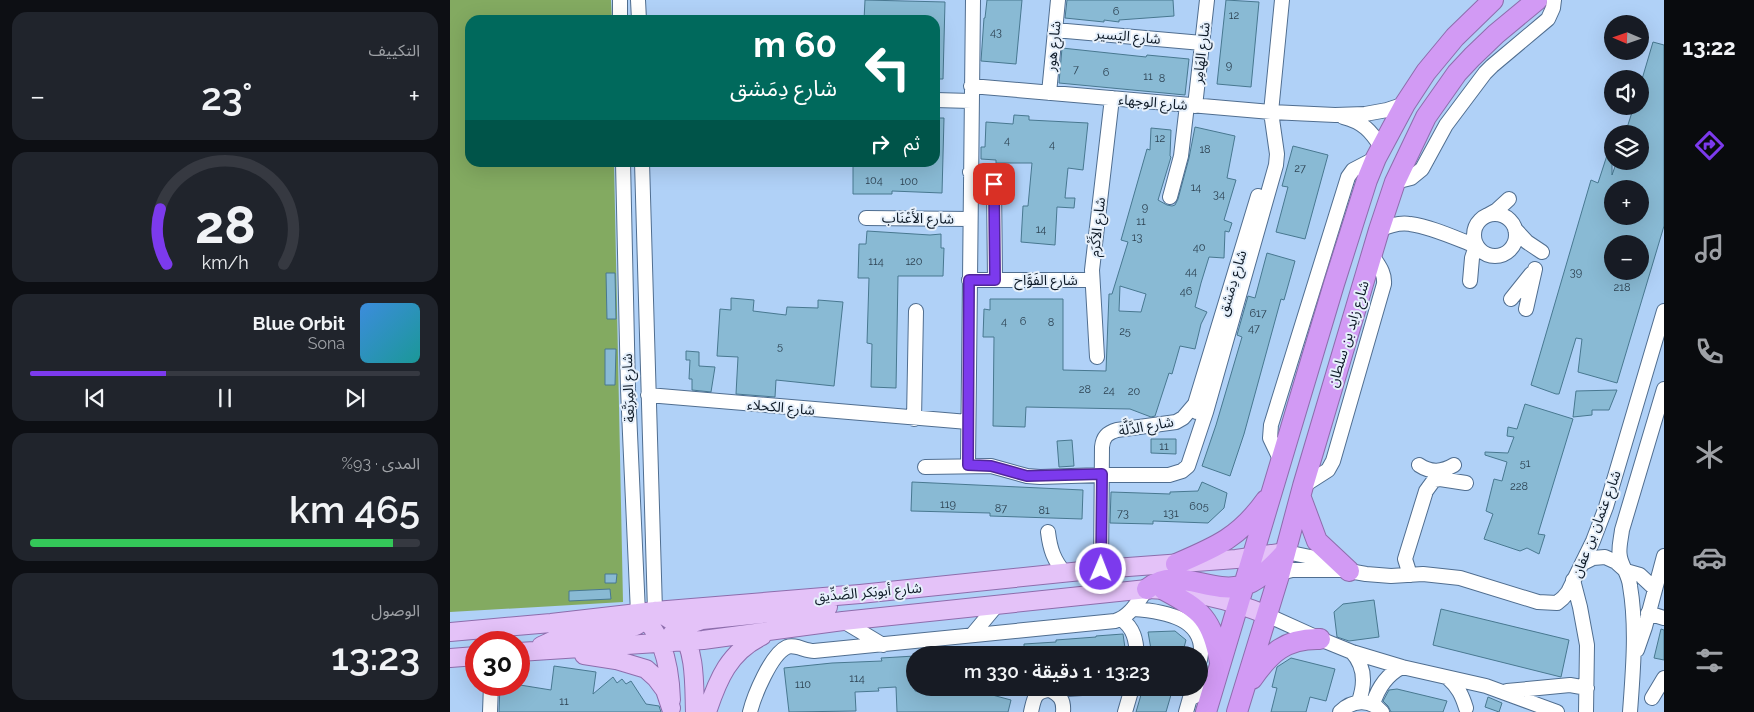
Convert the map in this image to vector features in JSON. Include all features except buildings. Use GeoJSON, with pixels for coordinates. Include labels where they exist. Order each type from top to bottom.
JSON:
{"type":"FeatureCollection","features":[{"type":"Feature","properties":{"kind":"highway","name":"شارع زايد بن سلطان"},"geometry":{"type":"LineString","coordinates":[[1237,712],[1244,691],[1262,613],[1263,574],[1272,490],[1352,227],[1378,153],[1405,104],[1426,72],[1455,37],[1493,0]]}},
{"type":"Feature","properties":{"kind":"highway","name":"شارع زايد بن سلطان"},"geometry":{"type":"LineString","coordinates":[[1206,712],[1218,674],[1302,492],[1388,200],[1426,117],[1457,73],[1472,57],[1537,0]]}},
{"type":"Feature","properties":{"kind":"highway"},"geometry":{"type":"LineString","coordinates":[[1218,674],[1216,641],[1209,624],[1192,606],[1155,590],[1154,583],[1166,579],[1228,588],[1263,574],[1302,442],[1303,424],[1300,400]]}},
{"type":"Feature","properties":{"kind":"highway"},"geometry":{"type":"LineString","coordinates":[[1176,564],[1207,551],[1234,535],[1255,514],[1272,490]]}},
{"type":"Feature","properties":{"kind":"highway"},"geometry":{"type":"LineString","coordinates":[[1302,492],[1317,541],[1349,571]]}},
{"type":"Feature","properties":{"kind":"highway"},"geometry":{"type":"LineString","coordinates":[[1244,691],[1268,657],[1277,650],[1294,641],[1320,639]]}},
{"type":"Feature","properties":{"kind":"main road","name":"شارع أبوبَكر الصِّدِّيق"},"geometry":{"type":"LineString","coordinates":[[450,632],[860,594],[1101,569],[1236,559],[1263,574],[1262,613]]}},
{"type":"Feature","properties":{"kind":"main road","name":"شارع أبوبَكر الصِّدِّيق"},"geometry":{"type":"LineString","coordinates":[[530,652],[660,643],[683,634],[770,632],[997,605],[1155,590]]}},
{"type":"Feature","properties":{"kind":"main road"},"geometry":{"type":"LineString","coordinates":[[683,634],[702,620],[826,608],[850,601],[860,594]]}},
{"type":"Feature","properties":{"kind":"main road"},"geometry":{"type":"LineString","coordinates":[[647,614],[669,619],[683,634],[692,663],[695,712]]}},
{"type":"Feature","properties":{"kind":"main road"},"geometry":{"type":"LineString","coordinates":[[647,614],[668,666],[671,710]]}},
{"type":"Feature","properties":{"kind":"main road"},"geometry":{"type":"LineString","coordinates":[[530,650],[567,636],[636,626],[647,614]]}},
{"type":"Feature","properties":{"kind":"main road"},"geometry":{"type":"LineString","coordinates":[[707,712],[724,670],[732,658],[743,647],[770,632]]}},
{"type":"Feature","properties":{"kind":"main road"},"geometry":{"type":"LineString","coordinates":[[554,650],[616,660],[646,669],[656,678],[664,690],[671,710]]}},
{"type":"Feature","properties":{"kind":"main road"},"geometry":{"type":"LineString","coordinates":[[450,658],[465,657]]}},
{"type":"Feature","properties":{"kind":"street"},"geometry":{"type":"LineString","coordinates":[[620,0],[620,15]]}},
{"type":"Feature","properties":{"kind":"street"},"geometry":{"type":"LineString","coordinates":[[638,0],[639,15]]}},
{"type":"Feature","properties":{"kind":"street","name":"شارع الأَعْنَاب"},"geometry":{"type":"LineString","coordinates":[[968,465],[973,0]]}},
{"type":"Feature","properties":{"kind":"street","name":"شارع هور"},"geometry":{"type":"LineString","coordinates":[[1049,93],[1058,0]]}},
{"type":"Feature","properties":{"kind":"street","name":"شارع الهَامِر"},"geometry":{"type":"LineString","coordinates":[[1170,196],[1181,156],[1191,105],[1202,43],[1207,0]]}},
{"type":"Feature","properties":{"kind":"street","name":"شارع دِمَشق"},"geometry":{"type":"LineString","coordinates":[[925,466],[991,466],[1027,476],[1169,475],[1182,471],[1188,466],[1201,408],[1276,165],[1277,154],[1272,112],[1282,0]]}},
{"type":"Feature","properties":{"kind":"street"},"geometry":{"type":"LineString","coordinates":[[1396,182],[1411,178],[1422,169],[1446,125],[1485,73],[1548,19],[1554,0]]}},
{"type":"Feature","properties":{"kind":"street","name":"شارع اليَسير"},"geometry":{"type":"LineString","coordinates":[[1055,30],[1202,43]]}},
{"type":"Feature","properties":{"kind":"street","name":"شارع الوجهاء"},"geometry":{"type":"LineString","coordinates":[[971,86],[1272,112],[1335,115],[1377,112],[1405,104]]}},
{"type":"Feature","properties":{"kind":"street","name":"شارع الأَكْرَم"},"geometry":{"type":"LineString","coordinates":[[1097,357],[1092,280],[1112,98]]}},
{"type":"Feature","properties":{"kind":"street"},"geometry":{"type":"LineString","coordinates":[[940,100],[971,101]]}},
{"type":"Feature","properties":{"kind":"street","name":"شارع الوجهاء"},"geometry":{"type":"LineString","coordinates":[[1335,115],[1352,119],[1365,125],[1372,132],[1378,153]]}},
{"type":"Feature","properties":{"kind":"street"},"geometry":{"type":"LineString","coordinates":[[1281,461],[1270,438],[1271,425],[1348,177],[1353,170],[1378,153]]}},
{"type":"Feature","properties":{"kind":"street","name":"شارع المِرَبَّعة"},"geometry":{"type":"LineString","coordinates":[[623,167],[628,389],[647,614]]}},
{"type":"Feature","properties":{"kind":"street","name":"شارع المِرَبَّعة"},"geometry":{"type":"LineString","coordinates":[[642,167],[648,395],[647,614]]}},
{"type":"Feature","properties":{"kind":"street"},"geometry":{"type":"LineString","coordinates":[[970,172],[989,178],[994,184],[995,280]]}},
{"type":"Feature","properties":{"kind":"street"},"geometry":{"type":"LineString","coordinates":[[1388,200],[1408,223]]}},
{"type":"Feature","properties":{"kind":"street"},"geometry":{"type":"LineString","coordinates":[[1491,257],[1480,251],[1473,238],[1477,223],[1488,215],[1499,215],[1512,225],[1540,255],[1518,249],[1510,250]]}},
{"type":"Feature","properties":{"kind":"street","name":"شارع الأَعْنَاب"},"geometry":{"type":"LineString","coordinates":[[866,218],[970,219]]}},
{"type":"Feature","properties":{"kind":"street"},"geometry":{"type":"LineString","coordinates":[[1379,230],[1408,223],[1452,236],[1476,246]]}},
{"type":"Feature","properties":{"kind":"street"},"geometry":{"type":"LineString","coordinates":[[1476,246],[1472,258],[1470,281],[1486,258],[1505,254],[1510,250],[1515,240],[1512,225]]}},
{"type":"Feature","properties":{"kind":"street"},"geometry":{"type":"LineString","coordinates":[[1452,236],[1474,229]]}},
{"type":"Feature","properties":{"kind":"street"},"geometry":{"type":"LineString","coordinates":[[1511,299],[1535,269],[1526,309]]}},
{"type":"Feature","properties":{"kind":"street","name":"شارع الفَوَّاح"},"geometry":{"type":"LineString","coordinates":[[969,280],[1092,280]]}},
{"type":"Feature","properties":{"kind":"street"},"geometry":{"type":"LineString","coordinates":[[914,419],[916,311]]}},
{"type":"Feature","properties":{"kind":"street","name":"شارع عثمان بن عفان"},"geometry":{"type":"LineString","coordinates":[[1586,712],[1587,645],[1573,580],[1593,541],[1606,507],[1664,311]]}},
{"type":"Feature","properties":{"kind":"street","name":"شارع عثمان بن عفان"},"geometry":{"type":"LineString","coordinates":[[1630,712],[1634,658],[1630,585],[1620,556],[1622,530],[1664,389]]}},
{"type":"Feature","properties":{"kind":"street","name":"شارع الكحلاء"},"geometry":{"type":"LineString","coordinates":[[648,395],[914,419],[968,422]]}},
{"type":"Feature","properties":{"kind":"street","name":"شارع الدَّلَّة"},"geometry":{"type":"LineString","coordinates":[[1101,569],[1102,447],[1106,435],[1117,430],[1176,422],[1201,408]]}},
{"type":"Feature","properties":{"kind":"street"},"geometry":{"type":"LineString","coordinates":[[1419,465],[1427,470],[1436,471],[1445,470],[1454,465]]}},
{"type":"Feature","properties":{"kind":"street"},"geometry":{"type":"LineString","coordinates":[[1410,575],[1405,559],[1426,491],[1434,480],[1440,479],[1466,483]]}},
{"type":"Feature","properties":{"kind":"street"},"geometry":{"type":"LineString","coordinates":[[1048,532],[1052,554],[1065,573]]}},
{"type":"Feature","properties":{"kind":"street"},"geometry":{"type":"LineString","coordinates":[[1583,563],[1593,558],[1605,558],[1616,562],[1626,571],[1640,575],[1655,589]]}},
{"type":"Feature","properties":{"kind":"street"},"geometry":{"type":"LineString","coordinates":[[1263,574],[1320,559],[1349,571]]}},
{"type":"Feature","properties":{"kind":"street"},"geometry":{"type":"LineString","coordinates":[[1640,575],[1663,562]]}},
{"type":"Feature","properties":{"kind":"street"},"geometry":{"type":"LineString","coordinates":[[1634,658],[1663,562]]}},
{"type":"Feature","properties":{"kind":"street"},"geometry":{"type":"LineString","coordinates":[[1263,574],[1316,569],[1349,571],[1381,576],[1423,574],[1460,578],[1538,602],[1552,604],[1564,598],[1573,580]]}},
{"type":"Feature","properties":{"kind":"street"},"geometry":{"type":"LineString","coordinates":[[750,712],[755,696],[772,663],[787,647],[814,651],[1115,621],[1121,619],[1155,590]]}},
{"type":"Feature","properties":{"kind":"street"},"geometry":{"type":"LineString","coordinates":[[972,635],[997,605]]}},
{"type":"Feature","properties":{"kind":"street"},"geometry":{"type":"LineString","coordinates":[[1133,609],[1160,612],[1184,620],[1197,634],[1200,646]]}},
{"type":"Feature","properties":{"kind":"street"},"geometry":{"type":"LineString","coordinates":[[1262,613],[1352,652],[1402,667],[1486,686],[1556,712]]}},
{"type":"Feature","properties":{"kind":"street"},"geometry":{"type":"LineString","coordinates":[[1648,613],[1664,618]]}},
{"type":"Feature","properties":{"kind":"street"},"geometry":{"type":"LineString","coordinates":[[1121,619],[1133,631],[1137,646]]}},
{"type":"Feature","properties":{"kind":"street"},"geometry":{"type":"LineString","coordinates":[[843,622],[883,645]]}},
{"type":"Feature","properties":{"kind":"street"},"geometry":{"type":"LineString","coordinates":[[1352,652],[1361,666],[1364,678],[1363,690],[1371,706]]}},
{"type":"Feature","properties":{"kind":"street"},"geometry":{"type":"LineString","coordinates":[[1371,706],[1377,691],[1385,680],[1402,667]]}},
{"type":"Feature","properties":{"kind":"street"},"geometry":{"type":"LineString","coordinates":[[1190,700],[1218,674]]}},
{"type":"Feature","properties":{"kind":"street"},"geometry":{"type":"LineString","coordinates":[[1448,678],[1456,685],[1466,710]]}},
{"type":"Feature","properties":{"kind":"street"},"geometry":{"type":"LineString","coordinates":[[1652,698],[1664,678]]}},
{"type":"Feature","properties":{"kind":"street"},"geometry":{"type":"LineString","coordinates":[[1504,692],[1570,685],[1587,688]]}},
{"type":"Feature","properties":{"kind":"street"},"geometry":{"type":"LineString","coordinates":[[1466,710],[1471,699],[1486,686]]}},
{"type":"Feature","properties":{"kind":"street"},"geometry":{"type":"LineString","coordinates":[[490,712],[491,696]]}},
{"type":"Feature","properties":{"kind":"street"},"geometry":{"type":"LineString","coordinates":[[1030,712],[1036,696]]}},
{"type":"Feature","properties":{"kind":"street"},"geometry":{"type":"LineString","coordinates":[[1058,696],[1063,703],[1063,712]]}},
{"type":"Feature","properties":{"kind":"street"},"geometry":{"type":"LineString","coordinates":[[1125,712],[1130,696]]}},
{"type":"Feature","properties":{"kind":"street"},"geometry":{"type":"LineString","coordinates":[[1340,712],[1349,704],[1371,706]]}},
{"type":"Feature","properties":{"kind":"green space"},"geometry":{"type":"Polygon","coordinates":[[[450,0],[611,0],[612,15],[465,15],[465,167],[614,167],[623,602],[450,612],[450,0]]]}},
{"type":"Feature","properties":{"kind":"route"},"geometry":{"type":"LineString","coordinates":[[994,184],[995,280],[969,280],[968,465],[991,466],[1027,476],[1040,477],[1102,474],[1101,569]]}}]}
